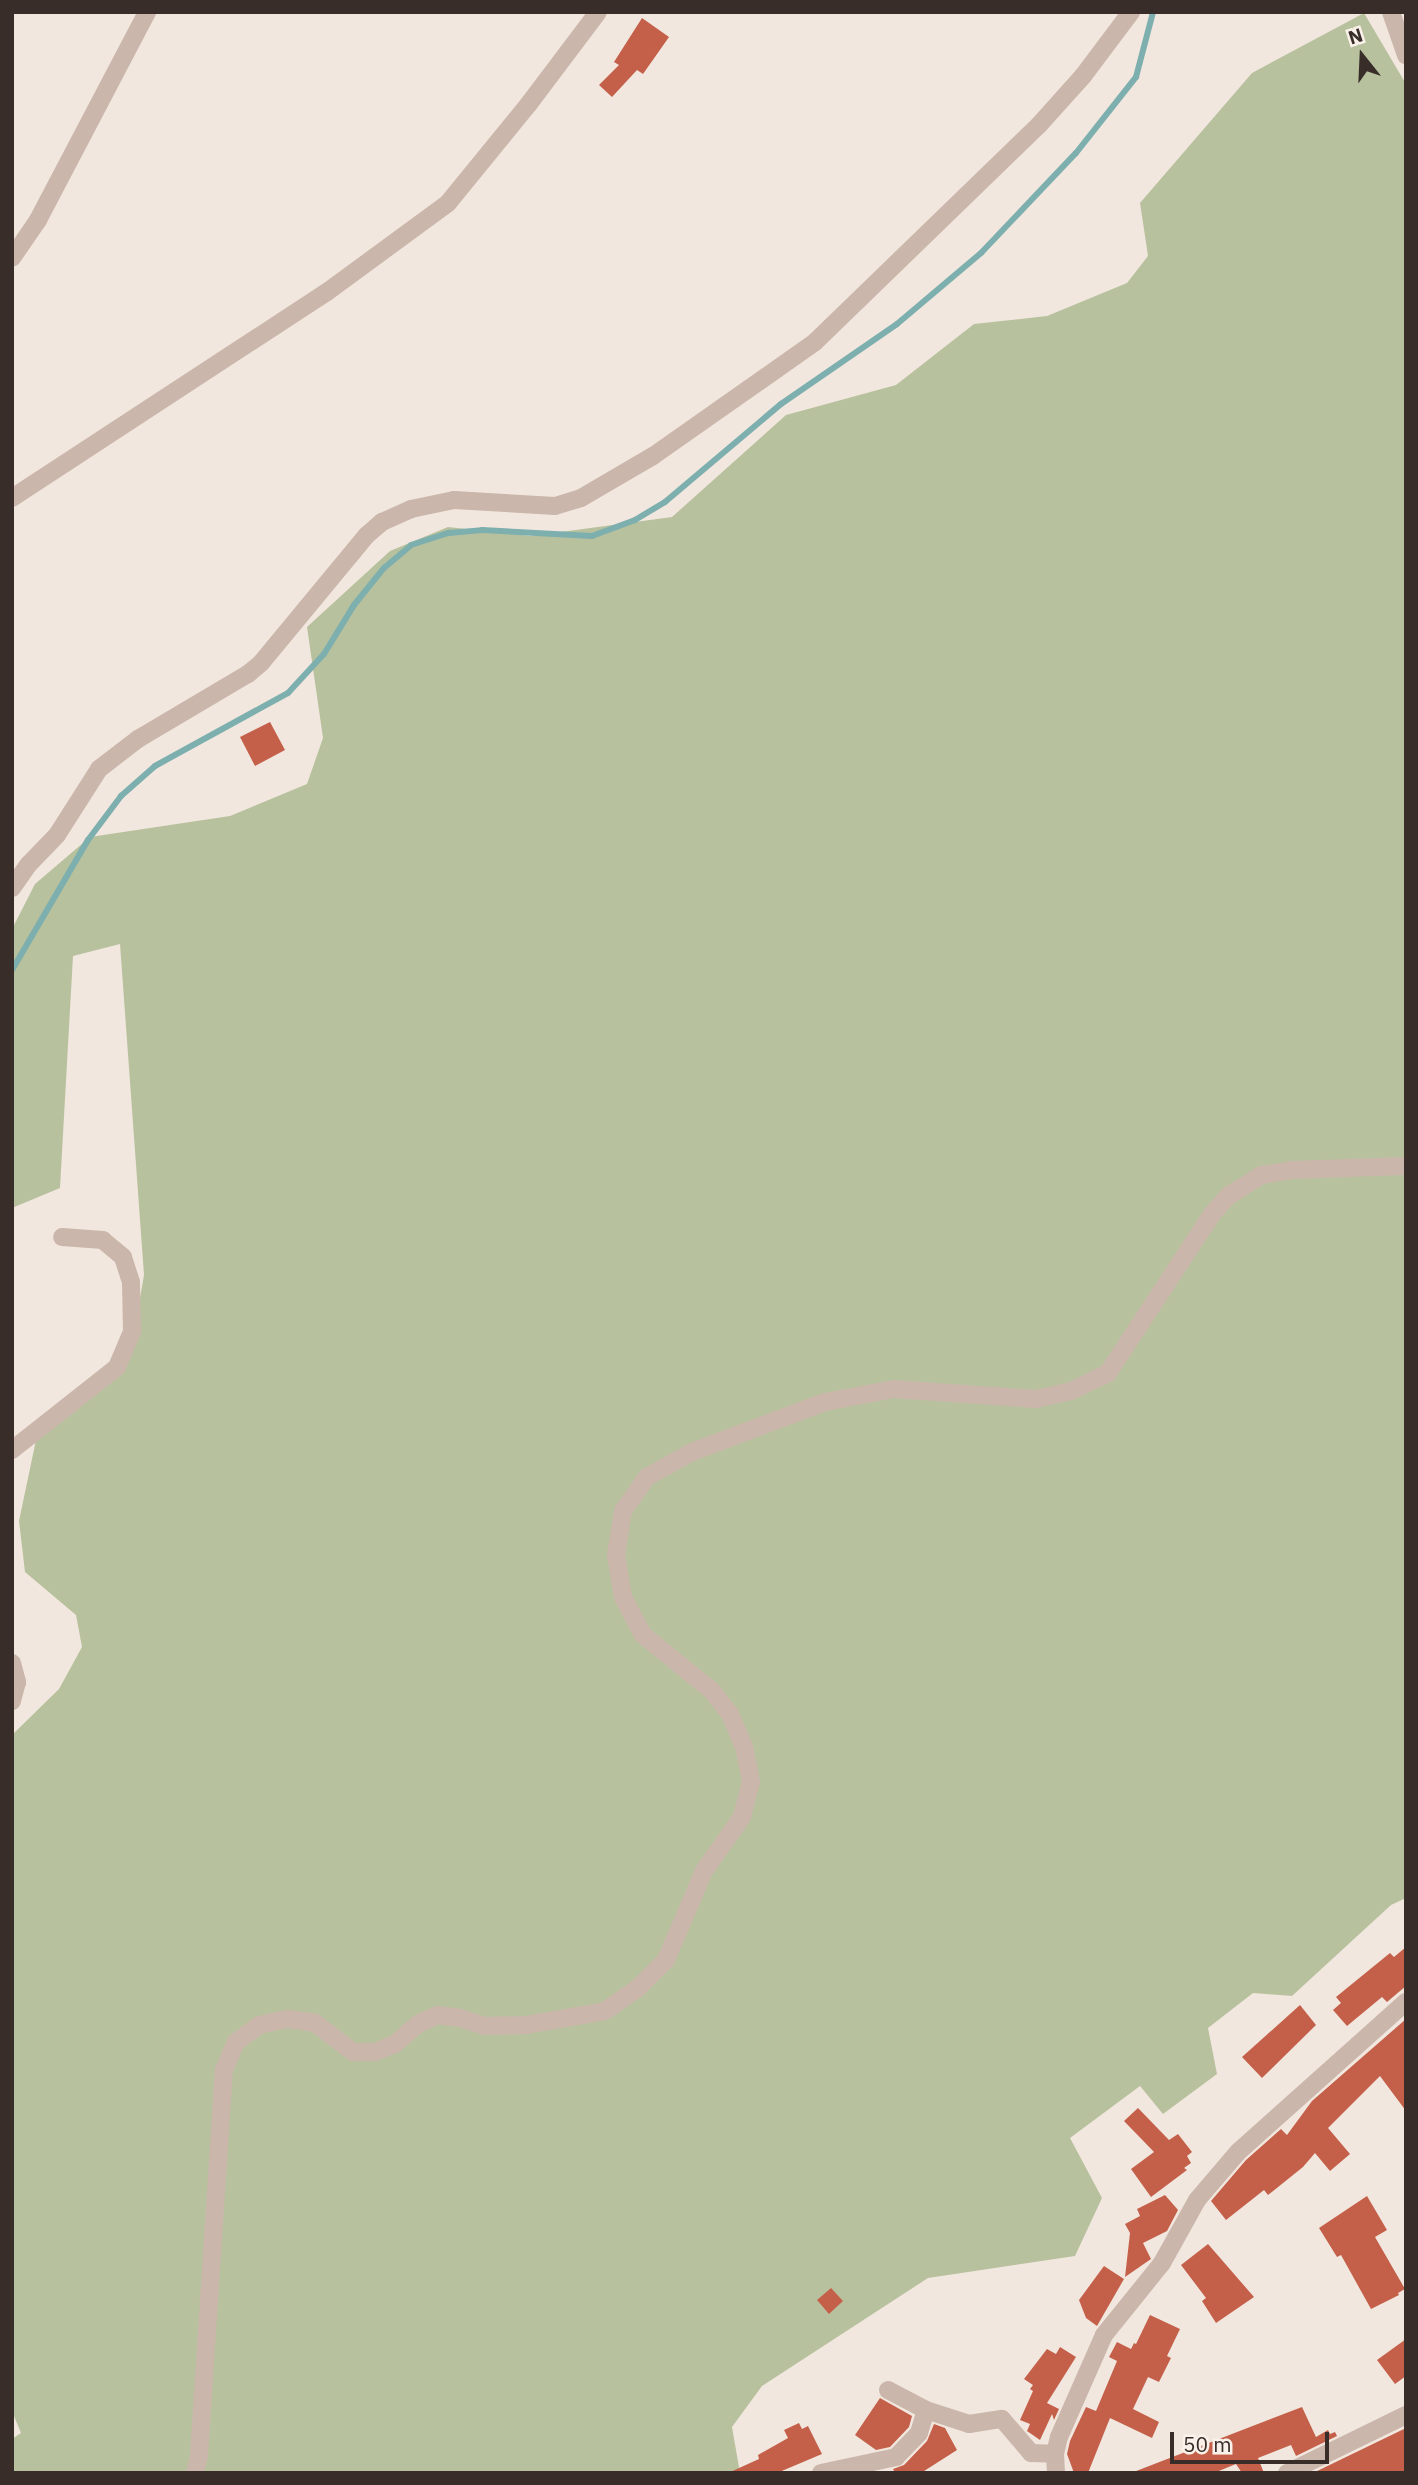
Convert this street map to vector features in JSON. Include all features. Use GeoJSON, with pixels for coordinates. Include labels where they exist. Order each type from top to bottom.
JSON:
{"type":"FeatureCollection","features":[{"type":"Feature","properties":{"kind":"street"},"geometry":{"type":"LineString","coordinates":[[12,258],[38,220],[147,12]]}},
{"type":"Feature","properties":{"kind":"street"},"geometry":{"type":"LineString","coordinates":[[12,498],[327,292],[448,203],[528,106],[598,12]]}},
{"type":"Feature","properties":{"kind":"street"},"geometry":{"type":"LineString","coordinates":[[12,888],[29,864],[57,835],[99,769],[138,739],[255,669],[306,612],[367,535],[382,522],[411,509],[454,500],[555,506],[581,498],[653,456],[816,342],[1039,125],[1083,76],[1131,12]]}},
{"type":"Feature","properties":{"kind":"street"},"geometry":{"type":"LineString","coordinates":[[1391,12],[1406,55]]}},
{"type":"Feature","properties":{"kind":"street"},"geometry":{"type":"LineString","coordinates":[[195,2473],[199,2455],[224,2070],[236,2042],[259,2025],[288,2019],[316,2023],[353,2052],[375,2052],[395,2045],[418,2024],[437,2015],[460,2018],[484,2026],[526,2025],[605,2011],[638,1988],[666,1960],[704,1871],[742,1817],[751,1782],[744,1747],[730,1714],[711,1690],[643,1635],[623,1597],[616,1555],[623,1511],[647,1476],[692,1452],[825,1402],[894,1389],[1036,1399],[1071,1391],[1108,1373],[1212,1214],[1228,1196],[1261,1175],[1291,1170],[1406,1166]]}},
{"type":"Feature","properties":{"kind":"street"},"geometry":{"type":"LineString","coordinates":[[12,1450],[117,1367],[132,1331],[131,1282],[123,1257],[103,1240],[62,1237]]}},
{"type":"Feature","properties":{"kind":"street"},"geometry":{"type":"LineString","coordinates":[[12,1663],[17,1682],[12,1701]]}},
{"type":"Feature","properties":{"kind":"street"},"geometry":{"type":"LineString","coordinates":[[1056,2473],[1055,2454],[1078,2389],[1104,2335],[1162,2263],[1161,2259],[1197,2200],[1238,2152],[1406,2002]]}},
{"type":"Feature","properties":{"kind":"street"},"geometry":{"type":"LineString","coordinates":[[888,2390],[926,2410],[969,2424],[1002,2419],[1031,2454],[1055,2454]]}},
{"type":"Feature","properties":{"kind":"street"},"geometry":{"type":"LineString","coordinates":[[821,2473],[896,2457],[919,2433],[926,2410]]}},
{"type":"Feature","properties":{"kind":"street"},"geometry":{"type":"LineString","coordinates":[[1287,2473],[1406,2415]]}},
{"type":"Feature","properties":{"kind":"green space"},"geometry":{"type":"Polygon","coordinates":[[[1364,13],[1406,84],[1406,1898],[1391,1905],[1292,1996],[1253,1993],[1208,2028],[1217,2074],[1163,2114],[1140,2086],[1070,2138],[1102,2198],[1075,2256],[928,2278],[762,2386],[732,2427],[740,2473],[12,2473],[12,2439],[21,2433],[12,2411],[12,1735],[59,1689],[82,1647],[76,1615],[25,1572],[19,1521],[41,1416],[101,1389],[131,1350],[144,1275],[120,944],[73,956],[60,1188],[12,1208],[12,929],[35,884],[90,837],[230,816],[307,784],[323,738],[307,627],[390,551],[448,527],[531,536],[672,517],[786,415],[896,385],[974,324],[1047,316],[1127,283],[1148,256],[1140,203],[1252,73],[1364,13]]]}},
{"type":"Feature","properties":{"kind":"building"},"geometry":{"type":"Polygon","coordinates":[[[642,18],[669,37],[643,74],[637,70],[612,97],[599,85],[619,65],[614,62],[642,18]]]}},
{"type":"Feature","properties":{"kind":"building"},"geometry":{"type":"Polygon","coordinates":[[[270,722],[285,750],[255,766],[240,737],[270,722]]]}},
{"type":"Feature","properties":{"kind":"building"},"geometry":{"type":"Polygon","coordinates":[[[1406,1947],[1406,1986],[1387,2002],[1382,1997],[1347,2026],[1333,2010],[1341,2003],[1336,1997],[1390,1953],[1394,1957],[1406,1947]]]}},
{"type":"Feature","properties":{"kind":"building"},"geometry":{"type":"Polygon","coordinates":[[[1300,2005],[1316,2025],[1262,2078],[1242,2057],[1300,2005]]]}},
{"type":"Feature","properties":{"kind":"building"},"geometry":{"type":"Polygon","coordinates":[[[1406,2019],[1406,2111],[1380,2076],[1328,2128],[1350,2154],[1330,2171],[1315,2153],[1303,2167],[1268,2195],[1264,2190],[1226,2220],[1211,2201],[1246,2160],[1281,2129],[1287,2135],[1312,2101],[1406,2019]]]}},
{"type":"Feature","properties":{"kind":"building"},"geometry":{"type":"Polygon","coordinates":[[[1138,2108],[1169,2140],[1178,2134],[1192,2152],[1187,2156],[1191,2163],[1184,2168],[1187,2170],[1151,2197],[1131,2169],[1154,2152],[1124,2121],[1138,2108]]]}},
{"type":"Feature","properties":{"kind":"building"},"geometry":{"type":"Polygon","coordinates":[[[1165,2195],[1178,2210],[1167,2231],[1143,2243],[1151,2259],[1125,2277],[1130,2233],[1125,2224],[1140,2216],[1137,2209],[1165,2195]]]}},
{"type":"Feature","properties":{"kind":"building"},"geometry":{"type":"Polygon","coordinates":[[[1367,2196],[1387,2230],[1375,2237],[1405,2289],[1398,2293],[1399,2295],[1371,2309],[1341,2255],[1337,2257],[1319,2228],[1367,2196]]]}},
{"type":"Feature","properties":{"kind":"building"},"geometry":{"type":"Polygon","coordinates":[[[1208,2244],[1254,2297],[1216,2323],[1202,2301],[1206,2298],[1181,2265],[1208,2244]]]}},
{"type":"Feature","properties":{"kind":"building"},"geometry":{"type":"Polygon","coordinates":[[[1104,2266],[1124,2279],[1097,2326],[1086,2318],[1079,2300],[1104,2266]]]}},
{"type":"Feature","properties":{"kind":"building"},"geometry":{"type":"Polygon","coordinates":[[[831,2288],[843,2301],[829,2314],[817,2300],[831,2288]]]}},
{"type":"Feature","properties":{"kind":"building"},"geometry":{"type":"Polygon","coordinates":[[[1150,2315],[1180,2329],[1167,2356],[1171,2358],[1159,2382],[1148,2377],[1133,2409],[1159,2422],[1152,2438],[1110,2418],[1088,2473],[1074,2473],[1067,2454],[1070,2441],[1086,2407],[1096,2411],[1117,2361],[1109,2357],[1117,2342],[1131,2349],[1134,2343],[1136,2344],[1150,2315]]]}},
{"type":"Feature","properties":{"kind":"building"},"geometry":{"type":"Polygon","coordinates":[[[1406,2339],[1406,2376],[1395,2384],[1377,2360],[1406,2339]]]}},
{"type":"Feature","properties":{"kind":"building"},"geometry":{"type":"Polygon","coordinates":[[[1060,2347],[1076,2357],[1047,2403],[1059,2409],[1054,2420],[1052,2414],[1040,2440],[1027,2431],[1030,2424],[1020,2420],[1033,2391],[1030,2389],[1033,2385],[1024,2379],[1047,2349],[1056,2354],[1060,2347]]]}},
{"type":"Feature","properties":{"kind":"building"},"geometry":{"type":"Polygon","coordinates":[[[880,2398],[912,2416],[909,2427],[890,2447],[876,2450],[855,2435],[880,2398]]]}},
{"type":"Feature","properties":{"kind":"building"},"geometry":{"type":"Polygon","coordinates":[[[1302,2407],[1316,2437],[1328,2430],[1330,2434],[1335,2432],[1337,2436],[1296,2456],[1291,2445],[1258,2458],[1264,2473],[1242,2473],[1236,2464],[1214,2473],[1131,2473],[1302,2407]]]}},
{"type":"Feature","properties":{"kind":"building"},"geometry":{"type":"Polygon","coordinates":[[[799,2423],[802,2429],[808,2426],[822,2454],[777,2473],[728,2473],[759,2459],[758,2455],[788,2438],[784,2430],[799,2423]]]}},
{"type":"Feature","properties":{"kind":"building"},"geometry":{"type":"Polygon","coordinates":[[[934,2424],[945,2428],[957,2450],[921,2473],[895,2473],[893,2469],[904,2465],[927,2441],[934,2424]]]}},
{"type":"Feature","properties":{"kind":"building"},"geometry":{"type":"Polygon","coordinates":[[[1406,2428],[1406,2473],[1313,2473],[1406,2428]]]}},
{"type":"Feature","properties":{"kind":"waterway"},"geometry":{"type":"LineString","coordinates":[[12,970],[88,840],[121,796],[155,766],[288,693],[324,654],[354,605],[384,568],[411,545],[449,533],[482,530],[592,536],[635,520],[665,502],[781,404],[897,324],[981,253],[1076,153],[1136,77],[1153,12]]}}]}
